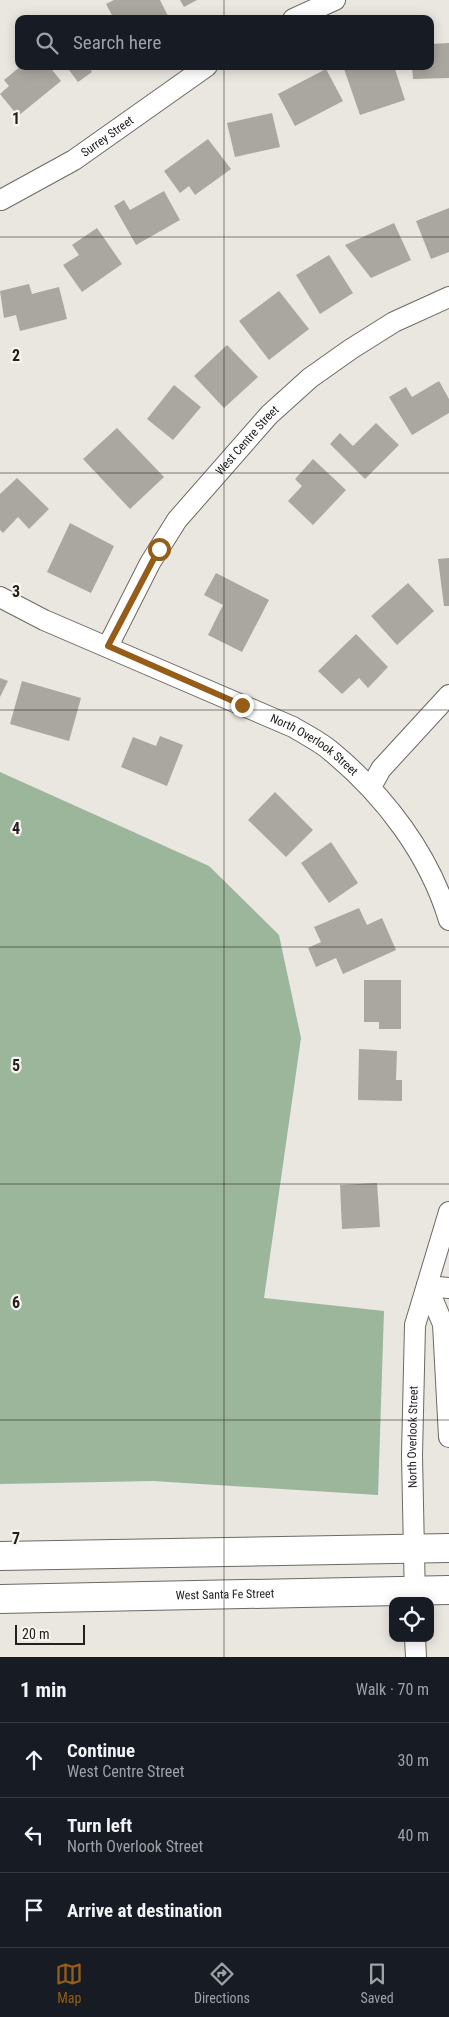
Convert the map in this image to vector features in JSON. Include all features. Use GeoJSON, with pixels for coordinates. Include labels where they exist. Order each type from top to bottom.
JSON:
{"type":"FeatureCollection","features":[{"type":"Feature","properties":{"kind":"street"},"geometry":{"type":"LineString","coordinates":[[302,15],[335,0]]}},
{"type":"Feature","properties":{"kind":"street","name":"Surrey Street"},"geometry":{"type":"LineString","coordinates":[[1,200],[74,160],[201,70]]}},
{"type":"Feature","properties":{"kind":"street","name":"West Centre Street"},"geometry":{"type":"LineString","coordinates":[[108,646],[150,563],[177,520],[269,415],[310,378],[351,348],[394,322],[449,297]]}},
{"type":"Feature","properties":{"kind":"street","name":"North Overlook Street"},"geometry":{"type":"LineString","coordinates":[[0,597],[44,620],[293,727],[331,750],[371,787],[402,825],[428,868],[449,920]]}},
{"type":"Feature","properties":{"kind":"street"},"geometry":{"type":"LineString","coordinates":[[371,787],[380,769],[449,695]]}},
{"type":"Feature","properties":{"kind":"street","name":"North Overlook Street"},"geometry":{"type":"LineString","coordinates":[[415,1596],[412,1456],[415,1325],[449,1212]]}},
{"type":"Feature","properties":{"kind":"street"},"geometry":{"type":"LineString","coordinates":[[449,1288],[427,1286],[443,1324],[449,1437]]}},
{"type":"Feature","properties":{"kind":"street"},"geometry":{"type":"LineString","coordinates":[[0,1556],[449,1548]]}},
{"type":"Feature","properties":{"kind":"street","name":"West Santa Fe Street"},"geometry":{"type":"LineString","coordinates":[[0,1600],[415,1596],[449,1590]]}},
{"type":"Feature","properties":{"kind":"street"},"geometry":{"type":"LineString","coordinates":[[416,1642],[416,1657]]}},
{"type":"Feature","properties":{"kind":"green space"},"geometry":{"type":"Polygon","coordinates":[[[0,772],[209,866],[279,935],[301,1038],[264,1298],[384,1311],[378,1495],[153,1481],[0,1484],[0,772]]]}},
{"type":"Feature","properties":{"kind":"building"},"geometry":{"type":"Polygon","coordinates":[[[114,0],[160,0],[168,15],[112,15],[106,4],[114,0]]]}},
{"type":"Feature","properties":{"kind":"building"},"geometry":{"type":"Polygon","coordinates":[[[180,0],[197,0],[184,7],[180,0]]]}},
{"type":"Feature","properties":{"kind":"building"},"geometry":{"type":"Polygon","coordinates":[[[449,43],[449,78],[413,79],[412,70],[434,70],[434,44],[449,43]]]}},
{"type":"Feature","properties":{"kind":"building"},"geometry":{"type":"Polygon","coordinates":[[[16,70],[52,70],[61,81],[18,116],[0,94],[9,86],[4,80],[16,70]]]}},
{"type":"Feature","properties":{"kind":"building"},"geometry":{"type":"Polygon","coordinates":[[[69,70],[91,70],[92,72],[78,82],[69,70]]]}},
{"type":"Feature","properties":{"kind":"building"},"geometry":{"type":"Polygon","coordinates":[[[327,70],[343,101],[295,126],[278,94],[327,70]]]}},
{"type":"Feature","properties":{"kind":"building"},"geometry":{"type":"Polygon","coordinates":[[[344,70],[395,70],[405,100],[360,115],[344,70]]]}},
{"type":"Feature","properties":{"kind":"building"},"geometry":{"type":"Polygon","coordinates":[[[272,113],[280,147],[235,157],[227,123],[272,113]]]}},
{"type":"Feature","properties":{"kind":"building"},"geometry":{"type":"Polygon","coordinates":[[[208,139],[231,169],[195,195],[189,186],[180,193],[164,171],[208,139]]]}},
{"type":"Feature","properties":{"kind":"building"},"geometry":{"type":"Polygon","coordinates":[[[164,191],[180,220],[136,245],[114,206],[124,200],[130,210],[164,191]]]}},
{"type":"Feature","properties":{"kind":"building"},"geometry":{"type":"Polygon","coordinates":[[[449,208],[449,252],[431,259],[416,221],[449,208]]]}},
{"type":"Feature","properties":{"kind":"building"},"geometry":{"type":"Polygon","coordinates":[[[394,223],[411,260],[371,278],[345,245],[394,223]]]}},
{"type":"Feature","properties":{"kind":"building"},"geometry":{"type":"Polygon","coordinates":[[[97,228],[122,264],[82,292],[63,265],[79,255],[72,245],[97,228]]]}},
{"type":"Feature","properties":{"kind":"building"},"geometry":{"type":"Polygon","coordinates":[[[329,255],[353,293],[320,314],[296,275],[329,255]]]}},
{"type":"Feature","properties":{"kind":"building"},"geometry":{"type":"Polygon","coordinates":[[[29,284],[32,294],[59,287],[67,319],[20,331],[16,315],[4,318],[0,291],[29,284]]]}},
{"type":"Feature","properties":{"kind":"building"},"geometry":{"type":"Polygon","coordinates":[[[279,291],[309,329],[269,360],[239,321],[279,291]]]}},
{"type":"Feature","properties":{"kind":"building"},"geometry":{"type":"Polygon","coordinates":[[[227,345],[258,377],[224,408],[194,376],[227,345]]]}},
{"type":"Feature","properties":{"kind":"building"},"geometry":{"type":"Polygon","coordinates":[[[439,381],[449,399],[449,413],[412,435],[389,397],[406,387],[412,397],[439,381]]]}},
{"type":"Feature","properties":{"kind":"building"},"geometry":{"type":"Polygon","coordinates":[[[174,385],[201,407],[173,440],[147,419],[174,385]]]}},
{"type":"Feature","properties":{"kind":"building"},"geometry":{"type":"Polygon","coordinates":[[[376,423],[399,445],[365,479],[330,444],[340,433],[353,446],[376,423]]]}},
{"type":"Feature","properties":{"kind":"building"},"geometry":{"type":"Polygon","coordinates":[[[117,428],[164,477],[130,509],[83,459],[117,428]]]}},
{"type":"Feature","properties":{"kind":"building"},"geometry":{"type":"Polygon","coordinates":[[[313,459],[346,490],[313,525],[288,501],[302,486],[295,479],[313,459]]]}},
{"type":"Feature","properties":{"kind":"building"},"geometry":{"type":"Polygon","coordinates":[[[17,478],[49,509],[29,529],[18,517],[3,533],[0,530],[0,494],[17,478]]]}},
{"type":"Feature","properties":{"kind":"building"},"geometry":{"type":"Polygon","coordinates":[[[70,523],[114,546],[91,593],[47,572],[70,523]]]}},
{"type":"Feature","properties":{"kind":"building"},"geometry":{"type":"Polygon","coordinates":[[[449,558],[449,606],[444,606],[438,559],[449,558]]]}},
{"type":"Feature","properties":{"kind":"building"},"geometry":{"type":"Polygon","coordinates":[[[216,573],[269,600],[242,652],[208,635],[223,605],[204,595],[216,573]]]}},
{"type":"Feature","properties":{"kind":"building"},"geometry":{"type":"Polygon","coordinates":[[[408,583],[434,611],[397,645],[371,616],[408,583]]]}},
{"type":"Feature","properties":{"kind":"building"},"geometry":{"type":"Polygon","coordinates":[[[356,634],[388,667],[368,688],[359,678],[342,694],[318,671],[356,634]]]}},
{"type":"Feature","properties":{"kind":"building"},"geometry":{"type":"Polygon","coordinates":[[[0,678],[8,681],[0,697],[0,678]]]}},
{"type":"Feature","properties":{"kind":"building"},"geometry":{"type":"Polygon","coordinates":[[[22,681],[81,698],[69,741],[10,724],[22,681]]]}},
{"type":"Feature","properties":{"kind":"building"},"geometry":{"type":"Polygon","coordinates":[[[160,736],[183,745],[167,786],[121,767],[133,737],[156,746],[160,736]]]}},
{"type":"Feature","properties":{"kind":"building"},"geometry":{"type":"Polygon","coordinates":[[[275,792],[313,830],[286,857],[248,820],[275,792]]]}},
{"type":"Feature","properties":{"kind":"building"},"geometry":{"type":"Polygon","coordinates":[[[331,842],[358,883],[329,903],[301,863],[331,842]]]}},
{"type":"Feature","properties":{"kind":"building"},"geometry":{"type":"Polygon","coordinates":[[[359,908],[367,925],[382,918],[396,950],[343,974],[336,958],[316,967],[308,948],[321,942],[314,927],[359,908]]]}},
{"type":"Feature","properties":{"kind":"building"},"geometry":{"type":"Polygon","coordinates":[[[364,980],[401,980],[401,1029],[379,1029],[379,1022],[364,1022],[364,980]]]}},
{"type":"Feature","properties":{"kind":"building"},"geometry":{"type":"Polygon","coordinates":[[[359,1049],[397,1051],[396,1080],[402,1080],[402,1101],[358,1100],[359,1049]]]}},
{"type":"Feature","properties":{"kind":"building"},"geometry":{"type":"Polygon","coordinates":[[[377,1183],[380,1227],[342,1229],[340,1185],[377,1183]]]}},
{"type":"Feature","properties":{"kind":"route"},"geometry":{"type":"LineString","coordinates":[[159,549],[108,646],[242,705]]}}]}
